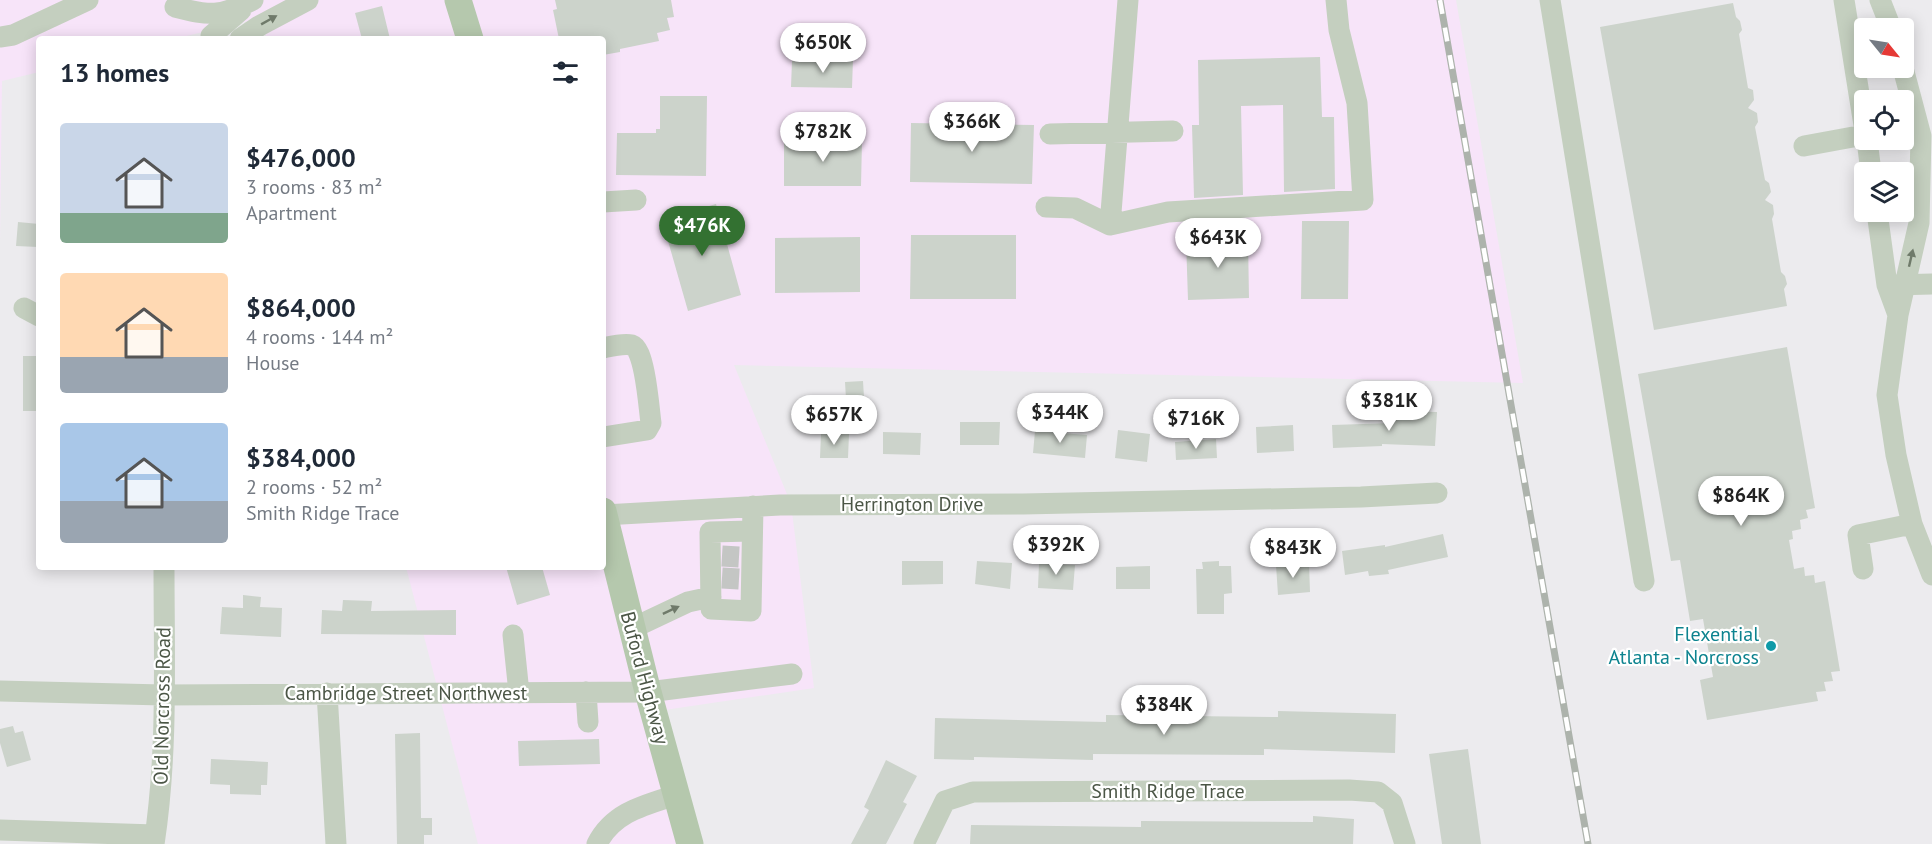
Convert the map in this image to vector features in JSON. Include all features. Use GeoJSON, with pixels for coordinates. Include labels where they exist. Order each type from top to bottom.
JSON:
{"type":"FeatureCollection","features":[{"type":"Feature","properties":{"kind":"main road"},"geometry":{"type":"LineString","coordinates":[[458,0],[469,36]]}},
{"type":"Feature","properties":{"kind":"main road","name":"Buford Highway"},"geometry":{"type":"LineString","coordinates":[[606,521],[648,692],[690,844]]}},
{"type":"Feature","properties":{"kind":"street"},"geometry":{"type":"LineString","coordinates":[[0,37],[13,35],[88,0]]}},
{"type":"Feature","properties":{"kind":"street"},"geometry":{"type":"LineString","coordinates":[[174,3],[203,14],[231,11],[253,0]]}},
{"type":"Feature","properties":{"kind":"street"},"geometry":{"type":"LineString","coordinates":[[211,36],[253,0]]}},
{"type":"Feature","properties":{"kind":"street"},"geometry":{"type":"LineString","coordinates":[[244,36],[308,0]]}},
{"type":"Feature","properties":{"kind":"street"},"geometry":{"type":"LineString","coordinates":[[1110,225],[1128,0]]}},
{"type":"Feature","properties":{"kind":"street"},"geometry":{"type":"LineString","coordinates":[[1046,207],[1075,208],[1110,225],[1168,212],[1363,200],[1357,103],[1339,30],[1336,0]]}},
{"type":"Feature","properties":{"kind":"street"},"geometry":{"type":"LineString","coordinates":[[1550,0],[1644,580]]}},
{"type":"Feature","properties":{"kind":"street"},"geometry":{"type":"LineString","coordinates":[[1844,0],[1858,90]]}},
{"type":"Feature","properties":{"kind":"street"},"geometry":{"type":"LineString","coordinates":[[1880,0],[1887,18]]}},
{"type":"Feature","properties":{"kind":"street"},"geometry":{"type":"LineString","coordinates":[[174,3],[200,36]]}},
{"type":"Feature","properties":{"kind":"street"},"geometry":{"type":"LineString","coordinates":[[1050,134],[1173,131]]}},
{"type":"Feature","properties":{"kind":"street"},"geometry":{"type":"LineString","coordinates":[[1896,285],[1919,223],[1921,136],[1914,132]]}},
{"type":"Feature","properties":{"kind":"street"},"geometry":{"type":"LineString","coordinates":[[1804,146],[1854,137]]}},
{"type":"Feature","properties":{"kind":"street"},"geometry":{"type":"LineString","coordinates":[[606,202],[636,200]]}},
{"type":"Feature","properties":{"kind":"street"},"geometry":{"type":"LineString","coordinates":[[1880,222],[1896,285],[1898,315],[1887,395],[1896,455],[1912,524],[1932,575]]}},
{"type":"Feature","properties":{"kind":"street"},"geometry":{"type":"LineString","coordinates":[[1896,285],[1932,284]]}},
{"type":"Feature","properties":{"kind":"street"},"geometry":{"type":"LineString","coordinates":[[606,347],[632,345],[638,350],[651,423],[647,430],[606,437]]}},
{"type":"Feature","properties":{"kind":"street","name":"Herrington Drive"},"geometry":{"type":"LineString","coordinates":[[606,513],[753,506],[1023,504],[1437,493]]}},
{"type":"Feature","properties":{"kind":"street"},"geometry":{"type":"LineString","coordinates":[[633,628],[688,602],[728,571],[752,531],[753,506]]}},
{"type":"Feature","properties":{"kind":"street"},"geometry":{"type":"LineString","coordinates":[[1863,569],[1858,535],[1912,524]]}},
{"type":"Feature","properties":{"kind":"street"},"geometry":{"type":"LineString","coordinates":[[728,571],[710,532],[752,531]]}},
{"type":"Feature","properties":{"kind":"street","name":"Old Norcross Road"},"geometry":{"type":"LineString","coordinates":[[154,839],[160,806],[163,742],[164,570]]}},
{"type":"Feature","properties":{"kind":"street"},"geometry":{"type":"LineString","coordinates":[[513,635],[519,693]]}},
{"type":"Feature","properties":{"kind":"street","name":"Cambridge Street Northwest"},"geometry":{"type":"LineString","coordinates":[[0,691],[163,695],[648,692],[792,674]]}},
{"type":"Feature","properties":{"kind":"street"},"geometry":{"type":"LineString","coordinates":[[586,692],[588,722]]}},
{"type":"Feature","properties":{"kind":"street"},"geometry":{"type":"LineString","coordinates":[[327,693],[336,844]]}},
{"type":"Feature","properties":{"kind":"street","name":"Smith Ridge Trace"},"geometry":{"type":"LineString","coordinates":[[924,844],[945,801],[973,792],[1349,790],[1378,792],[1392,803],[1405,844]]}},
{"type":"Feature","properties":{"kind":"street"},"geometry":{"type":"LineString","coordinates":[[597,844],[603,833],[622,815],[676,795]]}},
{"type":"Feature","properties":{"kind":"street"},"geometry":{"type":"LineString","coordinates":[[0,831],[154,839]]}},
{"type":"Feature","properties":{"kind":"shaded area"},"geometry":{"type":"Polygon","coordinates":[[[0,0],[1456,0],[1523,383],[734,365],[791,504],[814,688],[651,712],[682,844],[478,844],[407,570],[606,570],[606,36],[266,36],[261,18],[186,36],[36,36],[36,73],[2,81],[0,242],[0,0]]]}},
{"type":"Feature","properties":{"kind":"building"},"geometry":{"type":"Polygon","coordinates":[[[555,0],[671,0],[674,17],[667,18],[670,30],[657,33],[659,41],[620,49],[620,52],[606,54],[606,36],[558,36],[553,10],[557,9],[555,0]]]}},
{"type":"Feature","properties":{"kind":"building"},"geometry":{"type":"Polygon","coordinates":[[[1733,3],[1742,30],[1739,34],[1748,88],[1753,90],[1754,100],[1748,108],[1757,113],[1758,122],[1755,127],[1765,180],[1769,183],[1771,192],[1765,200],[1773,205],[1772,219],[1781,272],[1787,284],[1784,289],[1787,306],[1654,330],[1600,27],[1733,3]]]}},
{"type":"Feature","properties":{"kind":"building"},"geometry":{"type":"Polygon","coordinates":[[[382,6],[389,36],[361,36],[355,13],[382,6]]]}},
{"type":"Feature","properties":{"kind":"building"},"geometry":{"type":"Polygon","coordinates":[[[1320,57],[1322,117],[1334,117],[1335,189],[1284,192],[1283,105],[1241,106],[1243,195],[1194,198],[1192,125],[1199,125],[1198,60],[1320,57]]]}},
{"type":"Feature","properties":{"kind":"building"},"geometry":{"type":"Polygon","coordinates":[[[817,58],[853,59],[852,88],[791,87],[792,61],[817,62],[817,58]]]}},
{"type":"Feature","properties":{"kind":"building"},"geometry":{"type":"Polygon","coordinates":[[[660,96],[707,96],[706,176],[616,175],[617,133],[656,133],[656,129],[660,129],[660,96]]]}},
{"type":"Feature","properties":{"kind":"building"},"geometry":{"type":"Polygon","coordinates":[[[911,123],[1034,125],[1032,184],[910,182],[911,123]]]}},
{"type":"Feature","properties":{"kind":"building"},"geometry":{"type":"Polygon","coordinates":[[[784,141],[862,141],[861,186],[784,186],[784,141]]]}},
{"type":"Feature","properties":{"kind":"building"},"geometry":{"type":"Polygon","coordinates":[[[716,204],[741,295],[688,311],[662,220],[716,204]]]}},
{"type":"Feature","properties":{"kind":"building"},"geometry":{"type":"Polygon","coordinates":[[[1302,221],[1349,221],[1348,299],[1301,299],[1302,221]]]}},
{"type":"Feature","properties":{"kind":"building"},"geometry":{"type":"Polygon","coordinates":[[[18,222],[36,224],[36,247],[16,246],[18,222]]]}},
{"type":"Feature","properties":{"kind":"building"},"geometry":{"type":"Polygon","coordinates":[[[911,235],[1016,235],[1016,299],[910,299],[911,235]]]}},
{"type":"Feature","properties":{"kind":"building"},"geometry":{"type":"Polygon","coordinates":[[[860,237],[860,292],[775,293],[775,238],[860,237]]]}},
{"type":"Feature","properties":{"kind":"building"},"geometry":{"type":"Polygon","coordinates":[[[1248,239],[1249,298],[1188,300],[1186,240],[1248,239]]]}},
{"type":"Feature","properties":{"kind":"building"},"geometry":{"type":"Polygon","coordinates":[[[1787,347],[1815,508],[1806,510],[1808,518],[1800,520],[1801,529],[1792,531],[1793,539],[1789,540],[1794,569],[1804,567],[1805,576],[1814,575],[1815,583],[1825,581],[1840,671],[1831,672],[1833,681],[1824,682],[1826,691],[1816,692],[1818,701],[1707,720],[1700,680],[1713,677],[1703,619],[1690,621],[1680,560],[1671,561],[1638,374],[1787,347]]]}},
{"type":"Feature","properties":{"kind":"building"},"geometry":{"type":"Polygon","coordinates":[[[23,356],[36,356],[36,411],[23,411],[23,356]]]}},
{"type":"Feature","properties":{"kind":"building"},"geometry":{"type":"Polygon","coordinates":[[[863,381],[865,414],[847,416],[845,382],[863,381]]]}},
{"type":"Feature","properties":{"kind":"building"},"geometry":{"type":"Polygon","coordinates":[[[1394,411],[1437,412],[1435,446],[1382,444],[1382,446],[1333,448],[1332,425],[1394,423],[1394,411]]]}},
{"type":"Feature","properties":{"kind":"building"},"geometry":{"type":"Polygon","coordinates":[[[960,422],[1000,422],[999,445],[960,445],[960,422]]]}},
{"type":"Feature","properties":{"kind":"building"},"geometry":{"type":"Polygon","coordinates":[[[1293,425],[1294,451],[1257,453],[1256,427],[1293,425]]]}},
{"type":"Feature","properties":{"kind":"building"},"geometry":{"type":"Polygon","coordinates":[[[1118,430],[1150,434],[1147,462],[1115,458],[1118,430]]]}},
{"type":"Feature","properties":{"kind":"building"},"geometry":{"type":"Polygon","coordinates":[[[1035,431],[1087,435],[1085,458],[1033,453],[1035,431]]]}},
{"type":"Feature","properties":{"kind":"building"},"geometry":{"type":"Polygon","coordinates":[[[883,432],[921,433],[920,455],[883,454],[883,432]]]}},
{"type":"Feature","properties":{"kind":"building"},"geometry":{"type":"Polygon","coordinates":[[[821,434],[849,434],[848,458],[820,458],[821,434]]]}},
{"type":"Feature","properties":{"kind":"building"},"geometry":{"type":"Polygon","coordinates":[[[1216,439],[1217,458],[1176,460],[1175,442],[1216,439]]]}},
{"type":"Feature","properties":{"kind":"building"},"geometry":{"type":"Polygon","coordinates":[[[1443,534],[1448,557],[1388,570],[1389,574],[1369,576],[1368,571],[1345,575],[1342,551],[1385,545],[1385,547],[1443,534]]]}},
{"type":"Feature","properties":{"kind":"building"},"geometry":{"type":"Polygon","coordinates":[[[902,561],[943,561],[943,584],[902,585],[902,561]]]}},
{"type":"Feature","properties":{"kind":"building"},"geometry":{"type":"Polygon","coordinates":[[[977,561],[1012,563],[1010,589],[975,584],[977,561]]]}},
{"type":"Feature","properties":{"kind":"building"},"geometry":{"type":"Polygon","coordinates":[[[1219,561],[1219,566],[1231,566],[1232,593],[1224,594],[1224,614],[1197,614],[1196,569],[1203,569],[1202,562],[1219,561]]]}},
{"type":"Feature","properties":{"kind":"building"},"geometry":{"type":"Polygon","coordinates":[[[1039,563],[1075,565],[1073,590],[1038,588],[1039,563]]]}},
{"type":"Feature","properties":{"kind":"building"},"geometry":{"type":"Polygon","coordinates":[[[1309,563],[1310,592],[1278,595],[1276,565],[1309,563]]]}},
{"type":"Feature","properties":{"kind":"building"},"geometry":{"type":"Polygon","coordinates":[[[1150,566],[1150,589],[1116,589],[1116,567],[1150,566]]]}},
{"type":"Feature","properties":{"kind":"building"},"geometry":{"type":"Polygon","coordinates":[[[507,570],[543,570],[550,595],[517,605],[507,570]]]}},
{"type":"Feature","properties":{"kind":"building"},"geometry":{"type":"Polygon","coordinates":[[[243,595],[261,597],[260,607],[282,608],[281,637],[220,634],[222,607],[243,608],[243,595]]]}},
{"type":"Feature","properties":{"kind":"building"},"geometry":{"type":"Polygon","coordinates":[[[343,600],[372,601],[371,611],[456,610],[456,635],[321,634],[322,610],[342,611],[343,600]]]}},
{"type":"Feature","properties":{"kind":"building"},"geometry":{"type":"Polygon","coordinates":[[[1278,711],[1396,714],[1395,753],[1264,749],[1264,755],[1093,754],[1093,760],[974,757],[974,760],[934,759],[935,718],[1106,722],[1106,715],[1278,717],[1278,711]]]}},
{"type":"Feature","properties":{"kind":"building"},"geometry":{"type":"Polygon","coordinates":[[[13,726],[15,733],[23,731],[31,760],[7,767],[0,743],[0,729],[13,726]]]}},
{"type":"Feature","properties":{"kind":"building"},"geometry":{"type":"Polygon","coordinates":[[[420,733],[421,818],[432,818],[432,835],[424,835],[424,844],[397,844],[395,734],[420,733]]]}},
{"type":"Feature","properties":{"kind":"building"},"geometry":{"type":"Polygon","coordinates":[[[599,739],[600,764],[519,766],[518,741],[599,739]]]}},
{"type":"Feature","properties":{"kind":"building"},"geometry":{"type":"Polygon","coordinates":[[[1468,749],[1481,844],[1442,844],[1429,754],[1468,749]]]}},
{"type":"Feature","properties":{"kind":"building"},"geometry":{"type":"Polygon","coordinates":[[[211,759],[268,762],[267,785],[261,785],[261,795],[230,794],[230,785],[210,784],[211,759]]]}},
{"type":"Feature","properties":{"kind":"building"},"geometry":{"type":"Polygon","coordinates":[[[886,760],[917,776],[903,802],[907,804],[886,844],[851,844],[869,810],[864,807],[886,760]]]}},
{"type":"Feature","properties":{"kind":"building"},"geometry":{"type":"Polygon","coordinates":[[[1313,816],[1354,819],[1353,844],[970,844],[971,825],[1141,827],[1141,821],[1313,822],[1313,816]]]}},
{"type":"Feature","properties":{"kind":"tunnel"},"geometry":{"type":"LineString","coordinates":[[722,556],[739,557]]}},
{"type":"Feature","properties":{"kind":"tunnel"},"geometry":{"type":"LineString","coordinates":[[722,578],[739,579]]}},
{"type":"Feature","properties":{"kind":"railway"},"geometry":{"type":"LineString","coordinates":[[1440,0],[1588,844]]}},
{"type":"Feature","properties":{"kind":"place","name":"Flexential Atlanta - Norcross"},"geometry":{"type":"Point","coordinates":[1771,646]}}]}
